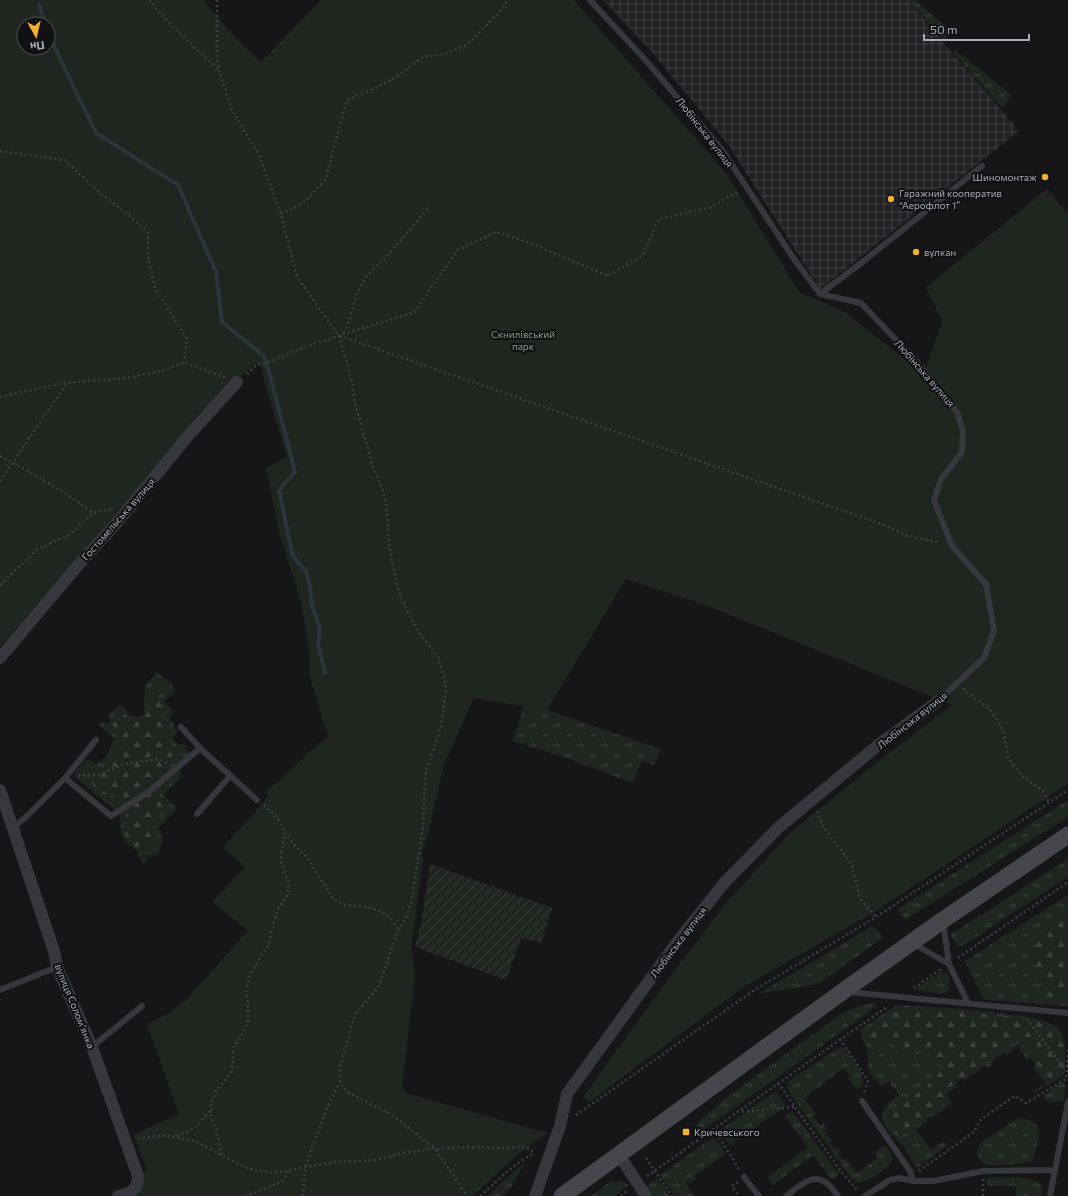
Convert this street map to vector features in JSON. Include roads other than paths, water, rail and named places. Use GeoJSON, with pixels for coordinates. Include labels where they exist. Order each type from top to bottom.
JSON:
{"type":"FeatureCollection","features":[{"type":"Feature","properties":{"kind":"main road"},"geometry":{"type":"LineString","coordinates":[[562,1196],[912,942],[1068,835]]}},
{"type":"Feature","properties":{"kind":"street","name":"Гостомельська вулиця"},"geometry":{"type":"LineString","coordinates":[[0,658],[80,563],[115,525],[188,436],[237,382]]}},
{"type":"Feature","properties":{"kind":"street","name":"Любінська вулиця"},"geometry":{"type":"LineString","coordinates":[[535,1196],[558,1131],[567,1094],[675,945],[725,882],[780,827],[882,742],[937,702]]}},
{"type":"Feature","properties":{"kind":"street","name":"вулиця Соломʼянка"},"geometry":{"type":"LineString","coordinates":[[0,790],[54,951],[57,967],[92,1047],[138,1176],[138,1184],[136,1188],[130,1192],[118,1196]]}},
{"type":"Feature","properties":{"kind":"street"},"geometry":{"type":"LineString","coordinates":[[619,1155],[646,1196]]}},
{"type":"Feature","properties":{"kind":"lane","name":"Любінська вулиця"},"geometry":{"type":"LineString","coordinates":[[590,0],[650,64],[722,150],[794,260],[820,294],[862,303],[917,362],[957,412],[963,431],[962,452],[941,479],[934,500],[952,546],[986,584],[994,631],[984,658],[937,702]]}},
{"type":"Feature","properties":{"kind":"lane"},"geometry":{"type":"LineString","coordinates":[[820,294],[865,260],[982,166]]}},
{"type":"Feature","properties":{"kind":"lane"},"geometry":{"type":"LineString","coordinates":[[181,727],[200,748],[256,800]]}},
{"type":"Feature","properties":{"kind":"lane"},"geometry":{"type":"LineString","coordinates":[[13,828],[65,778],[96,740]]}},
{"type":"Feature","properties":{"kind":"lane"},"geometry":{"type":"LineString","coordinates":[[65,778],[111,816],[150,791],[200,748]]}},
{"type":"Feature","properties":{"kind":"lane"},"geometry":{"type":"LineString","coordinates":[[197,814],[230,776]]}},
{"type":"Feature","properties":{"kind":"lane"},"geometry":{"type":"LineString","coordinates":[[943,920],[952,962],[968,1003]]}},
{"type":"Feature","properties":{"kind":"lane"},"geometry":{"type":"LineString","coordinates":[[912,942],[952,962]]}},
{"type":"Feature","properties":{"kind":"lane"},"geometry":{"type":"LineString","coordinates":[[0,990],[57,967]]}},
{"type":"Feature","properties":{"kind":"lane"},"geometry":{"type":"LineString","coordinates":[[842,992],[1068,1013]]}},
{"type":"Feature","properties":{"kind":"lane"},"geometry":{"type":"LineString","coordinates":[[92,1047],[142,1006]]}},
{"type":"Feature","properties":{"kind":"lane"},"geometry":{"type":"LineString","coordinates":[[862,1101],[910,1170],[913,1181]]}},
{"type":"Feature","properties":{"kind":"lane"},"geometry":{"type":"LineString","coordinates":[[1050,1196],[1068,1102]]}},
{"type":"Feature","properties":{"kind":"lane"},"geometry":{"type":"LineString","coordinates":[[865,1196],[894,1178],[913,1181],[933,1181],[983,1171],[1055,1170]]}},
{"type":"Feature","properties":{"kind":"lane"},"geometry":{"type":"LineString","coordinates":[[744,1177],[759,1196]]}},
{"type":"Feature","properties":{"kind":"lane"},"geometry":{"type":"LineString","coordinates":[[786,1196],[806,1182],[814,1179],[826,1182],[838,1196]]}},
{"type":"Feature","properties":{"kind":"waterway"},"geometry":{"type":"LineString","coordinates":[[39,5],[43,16]]}},
{"type":"Feature","properties":{"kind":"waterway"},"geometry":{"type":"LineString","coordinates":[[56,50],[96,133],[178,185],[216,272],[222,322],[264,356],[295,472],[279,490],[292,553],[298,563],[306,571],[310,586],[311,601],[320,630],[318,644],[325,673]]}},
{"type":"Feature","properties":{"kind":"place","name":"Шиномонтаж"},"geometry":{"type":"Point","coordinates":[1045,177]}},
{"type":"Feature","properties":{"kind":"place","name":"Гаражний кооператив “Аерофлот 1”"},"geometry":{"type":"Point","coordinates":[891,199]}},
{"type":"Feature","properties":{"kind":"place","name":"вулкан"},"geometry":{"type":"Point","coordinates":[916,252]}},
{"type":"Feature","properties":{"kind":"place","name":"Кричевського"},"geometry":{"type":"Point","coordinates":[686,1132]}},
{"type":"Feature","properties":{"kind":"park label","name":"Скнилівський парк"},"geometry":{"type":"Point","coordinates":[523,340]}}]}
